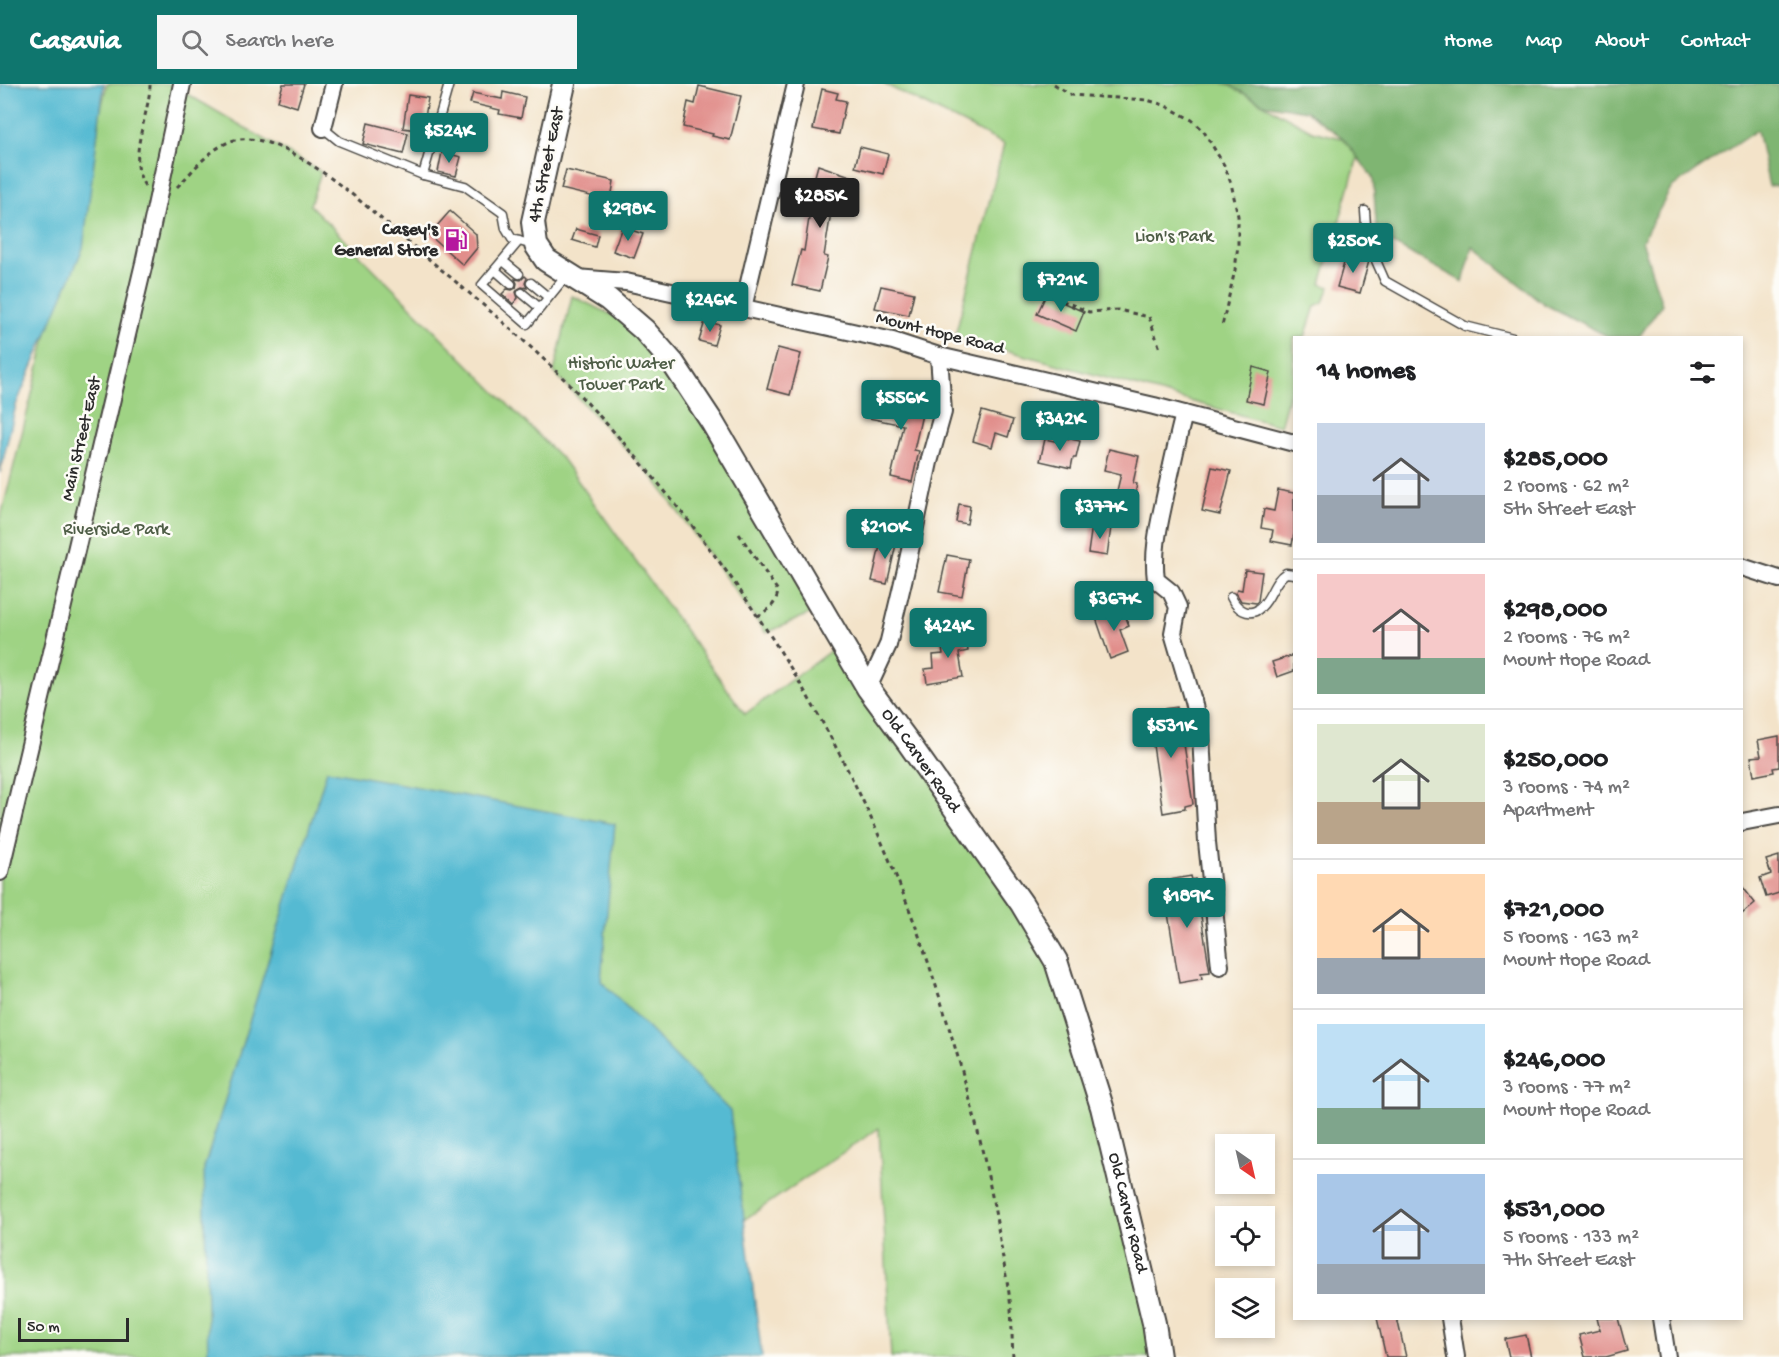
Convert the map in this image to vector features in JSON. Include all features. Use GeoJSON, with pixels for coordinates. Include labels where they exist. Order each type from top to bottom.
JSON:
{"type":"FeatureCollection","features":[{"type":"Feature","properties":{"kind":"street","name":"Main Street East"},"geometry":{"type":"LineString","coordinates":[[0,872],[144,263],[182,84]]}},
{"type":"Feature","properties":{"kind":"street"},"geometry":{"type":"LineString","coordinates":[[323,128],[334,84]]}},
{"type":"Feature","properties":{"kind":"street","name":"4th Street East"},"geometry":{"type":"LineString","coordinates":[[527,243],[564,84]]}},
{"type":"Feature","properties":{"kind":"street"},"geometry":{"type":"LineString","coordinates":[[743,308],[796,84]]}},
{"type":"Feature","properties":{"kind":"street","name":"Old Carver Road"},"geometry":{"type":"LineString","coordinates":[[527,243],[569,276],[608,299],[644,330],[673,363],[712,422],[868,688],[908,741],[1022,904],[1056,961],[1102,1107],[1154,1323],[1159,1357]]}},
{"type":"Feature","properties":{"kind":"street","name":"Mount Hope Road"},"geometry":{"type":"LineString","coordinates":[[569,276],[626,282],[893,341],[939,356],[1184,414],[1293,443]]}},
{"type":"Feature","properties":{"kind":"street"},"geometry":{"type":"LineString","coordinates":[[868,688],[888,645],[929,462],[943,412],[939,356]]}},
{"type":"Feature","properties":{"kind":"street"},"geometry":{"type":"LineString","coordinates":[[1184,414],[1157,538],[1154,568],[1156,580],[1171,592],[1178,607],[1173,633],[1201,737],[1207,842],[1220,966]]}},
{"type":"Feature","properties":{"kind":"street"},"geometry":{"type":"LineString","coordinates":[[1743,567],[1779,579]]}},
{"type":"Feature","properties":{"kind":"street"},"geometry":{"type":"LineString","coordinates":[[1743,822],[1779,815]]}},
{"type":"Feature","properties":{"kind":"street"},"geometry":{"type":"LineString","coordinates":[[1450,1320],[1456,1357]]}},
{"type":"Feature","properties":{"kind":"street"},"geometry":{"type":"LineString","coordinates":[[1661,1320],[1667,1357]]}},
{"type":"Feature","properties":{"kind":"lane"},"geometry":{"type":"LineString","coordinates":[[423,175],[449,84]]}},
{"type":"Feature","properties":{"kind":"lane"},"geometry":{"type":"LineString","coordinates":[[323,128],[339,141],[423,175],[465,186],[503,213],[506,229],[512,239],[527,243]]}},
{"type":"Feature","properties":{"kind":"lane"},"geometry":{"type":"LineString","coordinates":[[1365,211],[1367,240],[1385,281],[1465,326],[1504,336]]}},
{"type":"Feature","properties":{"kind":"lane"},"geometry":{"type":"LineString","coordinates":[[527,243],[503,261],[482,285],[527,324],[548,297],[569,276]]}},
{"type":"Feature","properties":{"kind":"lane"},"geometry":{"type":"LineString","coordinates":[[503,261],[519,274]]}},
{"type":"Feature","properties":{"kind":"lane"},"geometry":{"type":"LineString","coordinates":[[495,270],[511,284]]}},
{"type":"Feature","properties":{"kind":"lane"},"geometry":{"type":"LineString","coordinates":[[531,283],[548,297]]}},
{"type":"Feature","properties":{"kind":"lane"},"geometry":{"type":"LineString","coordinates":[[522,293],[540,308]]}},
{"type":"Feature","properties":{"kind":"lane"},"geometry":{"type":"LineString","coordinates":[[1231,597],[1237,608],[1251,612],[1261,607],[1280,577],[1286,573],[1293,574]]}},
{"type":"Feature","properties":{"kind":"path"},"geometry":{"type":"LineString","coordinates":[[150,84],[149,100],[138,148],[141,181],[151,192],[171,192],[207,156],[235,140],[251,138],[267,142],[302,159],[350,194],[506,324],[571,386],[624,442],[728,572],[808,697],[868,812],[900,886],[941,1000],[970,1098],[996,1215],[1011,1306],[1013,1357]]}},
{"type":"Feature","properties":{"kind":"path"},"geometry":{"type":"LineString","coordinates":[[1054,84],[1071,94],[1147,100],[1164,105],[1192,120],[1203,130],[1224,165],[1231,183],[1238,216],[1235,270],[1222,326]]}},
{"type":"Feature","properties":{"kind":"path"},"geometry":{"type":"LineString","coordinates":[[1054,297],[1089,312],[1118,310],[1149,317],[1161,349]]}},
{"type":"Feature","properties":{"kind":"path"},"geometry":{"type":"LineString","coordinates":[[739,534],[778,591],[777,600],[757,617]]}},
{"type":"Feature","properties":{"kind":"green space","name":"Riverside Park"},"geometry":{"type":"Polygon","coordinates":[[[107,84],[170,84],[321,172],[310,205],[563,460],[745,714],[841,643],[1056,961],[1159,1357],[891,1357],[879,1128],[542,1357],[0,1357],[0,520],[107,84]]]}},
{"type":"Feature","properties":{"kind":"green space","name":"Lion's Park"},"geometry":{"type":"Polygon","coordinates":[[[884,84],[1227,84],[1312,131],[1362,143],[1321,284],[1330,287],[1323,302],[1315,306],[1305,336],[1293,336],[1293,380],[1280,426],[955,336],[1004,144],[884,84]]]}},
{"type":"Feature","properties":{"kind":"green space"},"geometry":{"type":"Polygon","coordinates":[[[1227,84],[1779,84],[1779,186],[1769,186],[1757,130],[1672,187],[1642,241],[1662,304],[1640,336],[1607,336],[1544,304],[1473,247],[1463,282],[1377,235],[1373,178],[1343,138],[1306,111],[1264,104],[1227,84]]]}},
{"type":"Feature","properties":{"kind":"green space","name":"Historic Water Tower Park"},"geometry":{"type":"Polygon","coordinates":[[[572,296],[644,330],[821,609],[766,633],[655,480],[554,372],[572,296]]]}},
{"type":"Feature","properties":{"kind":"water"},"geometry":{"type":"Polygon","coordinates":[[[0,84],[104,84],[83,248],[16,405],[0,473],[0,84]]]}},
{"type":"Feature","properties":{"kind":"water"},"geometry":{"type":"Polygon","coordinates":[[[327,770],[615,824],[601,981],[730,1111],[762,1357],[208,1357],[204,1168],[327,770]]]}},
{"type":"Feature","properties":{"kind":"building"},"geometry":{"type":"Polygon","coordinates":[[[283,84],[304,84],[297,107],[278,101],[283,84]]]}},
{"type":"Feature","properties":{"kind":"building"},"geometry":{"type":"Polygon","coordinates":[[[699,86],[741,96],[730,140],[683,127],[688,102],[695,104],[699,86]]]}},
{"type":"Feature","properties":{"kind":"building"},"geometry":{"type":"Polygon","coordinates":[[[822,89],[838,93],[836,99],[846,101],[839,134],[813,129],[822,89]]]}},
{"type":"Feature","properties":{"kind":"building"},"geometry":{"type":"Polygon","coordinates":[[[503,92],[525,97],[521,118],[499,114],[500,110],[470,103],[473,93],[502,99],[503,92]]]}},
{"type":"Feature","properties":{"kind":"building"},"geometry":{"type":"Polygon","coordinates":[[[408,95],[428,98],[423,131],[403,128],[408,95]]]}},
{"type":"Feature","properties":{"kind":"building"},"geometry":{"type":"Polygon","coordinates":[[[368,123],[408,133],[403,154],[363,144],[368,123]]]}},
{"type":"Feature","properties":{"kind":"building"},"geometry":{"type":"Polygon","coordinates":[[[860,147],[888,154],[883,174],[855,167],[860,147]]]}},
{"type":"Feature","properties":{"kind":"building"},"geometry":{"type":"Polygon","coordinates":[[[442,152],[461,157],[456,176],[438,172],[442,152]]]}},
{"type":"Feature","properties":{"kind":"building"},"geometry":{"type":"Polygon","coordinates":[[[818,165],[856,178],[852,191],[843,188],[840,196],[834,194],[824,256],[828,257],[820,291],[792,285],[801,250],[804,251],[812,199],[816,200],[823,179],[815,176],[818,165]]]}},
{"type":"Feature","properties":{"kind":"building"},"geometry":{"type":"Polygon","coordinates":[[[566,170],[614,181],[611,199],[617,200],[614,215],[592,210],[595,197],[561,189],[566,170]]]}},
{"type":"Feature","properties":{"kind":"building"},"geometry":{"type":"Polygon","coordinates":[[[450,211],[476,234],[477,248],[463,265],[429,235],[450,211]]]}},
{"type":"Feature","properties":{"kind":"building"},"geometry":{"type":"Polygon","coordinates":[[[622,227],[643,234],[634,258],[613,251],[622,227]]]}},
{"type":"Feature","properties":{"kind":"building"},"geometry":{"type":"Polygon","coordinates":[[[576,229],[598,235],[595,247],[572,240],[576,229]]]}},
{"type":"Feature","properties":{"kind":"building"},"geometry":{"type":"Polygon","coordinates":[[[1347,253],[1369,261],[1360,293],[1337,287],[1347,253]]]}},
{"type":"Feature","properties":{"kind":"building"},"geometry":{"type":"Polygon","coordinates":[[[525,276],[527,288],[518,289],[516,292],[518,298],[513,304],[502,294],[507,289],[516,288],[515,279],[521,280],[525,276]]]}},
{"type":"Feature","properties":{"kind":"building"},"geometry":{"type":"Polygon","coordinates":[[[881,286],[914,293],[909,315],[875,308],[881,286]]]}},
{"type":"Feature","properties":{"kind":"building"},"geometry":{"type":"Polygon","coordinates":[[[1046,295],[1084,312],[1076,331],[1037,314],[1046,295]]]}},
{"type":"Feature","properties":{"kind":"building"},"geometry":{"type":"Polygon","coordinates":[[[705,321],[720,325],[714,345],[699,341],[705,321]]]}},
{"type":"Feature","properties":{"kind":"building"},"geometry":{"type":"Polygon","coordinates":[[[778,348],[801,354],[790,395],[767,389],[778,348]]]}},
{"type":"Feature","properties":{"kind":"building"},"geometry":{"type":"Polygon","coordinates":[[[1253,367],[1271,372],[1264,404],[1246,400],[1253,367]]]}},
{"type":"Feature","properties":{"kind":"building"},"geometry":{"type":"Polygon","coordinates":[[[901,396],[925,401],[914,450],[919,451],[912,482],[891,477],[903,425],[864,417],[868,400],[898,406],[901,396]]]}},
{"type":"Feature","properties":{"kind":"building"},"geometry":{"type":"Polygon","coordinates":[[[982,411],[1013,420],[1008,437],[996,433],[992,447],[973,441],[982,411]]]}},
{"type":"Feature","properties":{"kind":"building"},"geometry":{"type":"Polygon","coordinates":[[[1061,437],[1080,441],[1071,468],[1040,461],[1045,439],[1060,442],[1061,437]]]}},
{"type":"Feature","properties":{"kind":"building"},"geometry":{"type":"Polygon","coordinates":[[[1109,449],[1139,456],[1133,483],[1137,484],[1134,500],[1116,495],[1121,474],[1104,470],[1109,449]]]}},
{"type":"Feature","properties":{"kind":"building"},"geometry":{"type":"Polygon","coordinates":[[[1212,467],[1231,471],[1220,515],[1202,511],[1212,467]]]}},
{"type":"Feature","properties":{"kind":"building"},"geometry":{"type":"Polygon","coordinates":[[[1278,490],[1293,493],[1292,545],[1271,541],[1273,530],[1261,528],[1264,509],[1274,511],[1278,490]]]}},
{"type":"Feature","properties":{"kind":"building"},"geometry":{"type":"Polygon","coordinates":[[[959,504],[970,506],[967,524],[956,522],[959,504]]]}},
{"type":"Feature","properties":{"kind":"building"},"geometry":{"type":"Polygon","coordinates":[[[1092,525],[1111,527],[1107,556],[1088,553],[1092,525]]]}},
{"type":"Feature","properties":{"kind":"building"},"geometry":{"type":"Polygon","coordinates":[[[882,537],[897,540],[887,584],[872,581],[882,537]]]}},
{"type":"Feature","properties":{"kind":"building"},"geometry":{"type":"Polygon","coordinates":[[[947,555],[969,559],[962,596],[939,592],[947,555]]]}},
{"type":"Feature","properties":{"kind":"building"},"geometry":{"type":"Polygon","coordinates":[[[1245,570],[1262,572],[1256,603],[1241,601],[1236,593],[1237,589],[1242,590],[1245,570]]]}},
{"type":"Feature","properties":{"kind":"building"},"geometry":{"type":"Polygon","coordinates":[[[1123,609],[1129,626],[1120,630],[1128,652],[1110,659],[1096,618],[1123,609]]]}},
{"type":"Feature","properties":{"kind":"building"},"geometry":{"type":"Polygon","coordinates":[[[965,632],[968,651],[959,653],[963,677],[927,683],[925,669],[934,668],[933,655],[943,654],[940,636],[965,632]]]}},
{"type":"Feature","properties":{"kind":"building"},"geometry":{"type":"Polygon","coordinates":[[[1293,655],[1293,671],[1277,677],[1272,662],[1293,655]]]}},
{"type":"Feature","properties":{"kind":"building"},"geometry":{"type":"Polygon","coordinates":[[[1177,707],[1177,715],[1182,714],[1193,804],[1185,806],[1185,809],[1163,813],[1148,711],[1177,707]]]}},
{"type":"Feature","properties":{"kind":"building"},"geometry":{"type":"Polygon","coordinates":[[[1779,736],[1779,767],[1773,768],[1774,772],[1754,776],[1751,757],[1761,756],[1758,740],[1779,736]]]}},
{"type":"Feature","properties":{"kind":"building"},"geometry":{"type":"Polygon","coordinates":[[[1779,856],[1779,893],[1766,897],[1760,878],[1771,874],[1766,860],[1779,856]]]}},
{"type":"Feature","properties":{"kind":"building"},"geometry":{"type":"Polygon","coordinates":[[[1191,876],[1192,880],[1195,879],[1210,972],[1201,973],[1202,979],[1179,983],[1163,881],[1191,876]]]}},
{"type":"Feature","properties":{"kind":"building"},"geometry":{"type":"Polygon","coordinates":[[[1743,887],[1755,903],[1743,913],[1743,887]]]}},
{"type":"Feature","properties":{"kind":"building"},"geometry":{"type":"Polygon","coordinates":[[[1377,1320],[1397,1320],[1406,1357],[1386,1357],[1377,1320]]]}},
{"type":"Feature","properties":{"kind":"building"},"geometry":{"type":"Polygon","coordinates":[[[1598,1320],[1619,1320],[1627,1351],[1606,1357],[1585,1357],[1579,1335],[1600,1330],[1598,1320]]]}},
{"type":"Feature","properties":{"kind":"building"},"geometry":{"type":"Polygon","coordinates":[[[1526,1335],[1531,1357],[1509,1357],[1505,1339],[1526,1335]]]}},
{"type":"Feature","properties":{"kind":"place","name":"Casey's General Store"},"geometry":{"type":"Point","coordinates":[456,240]}}]}
